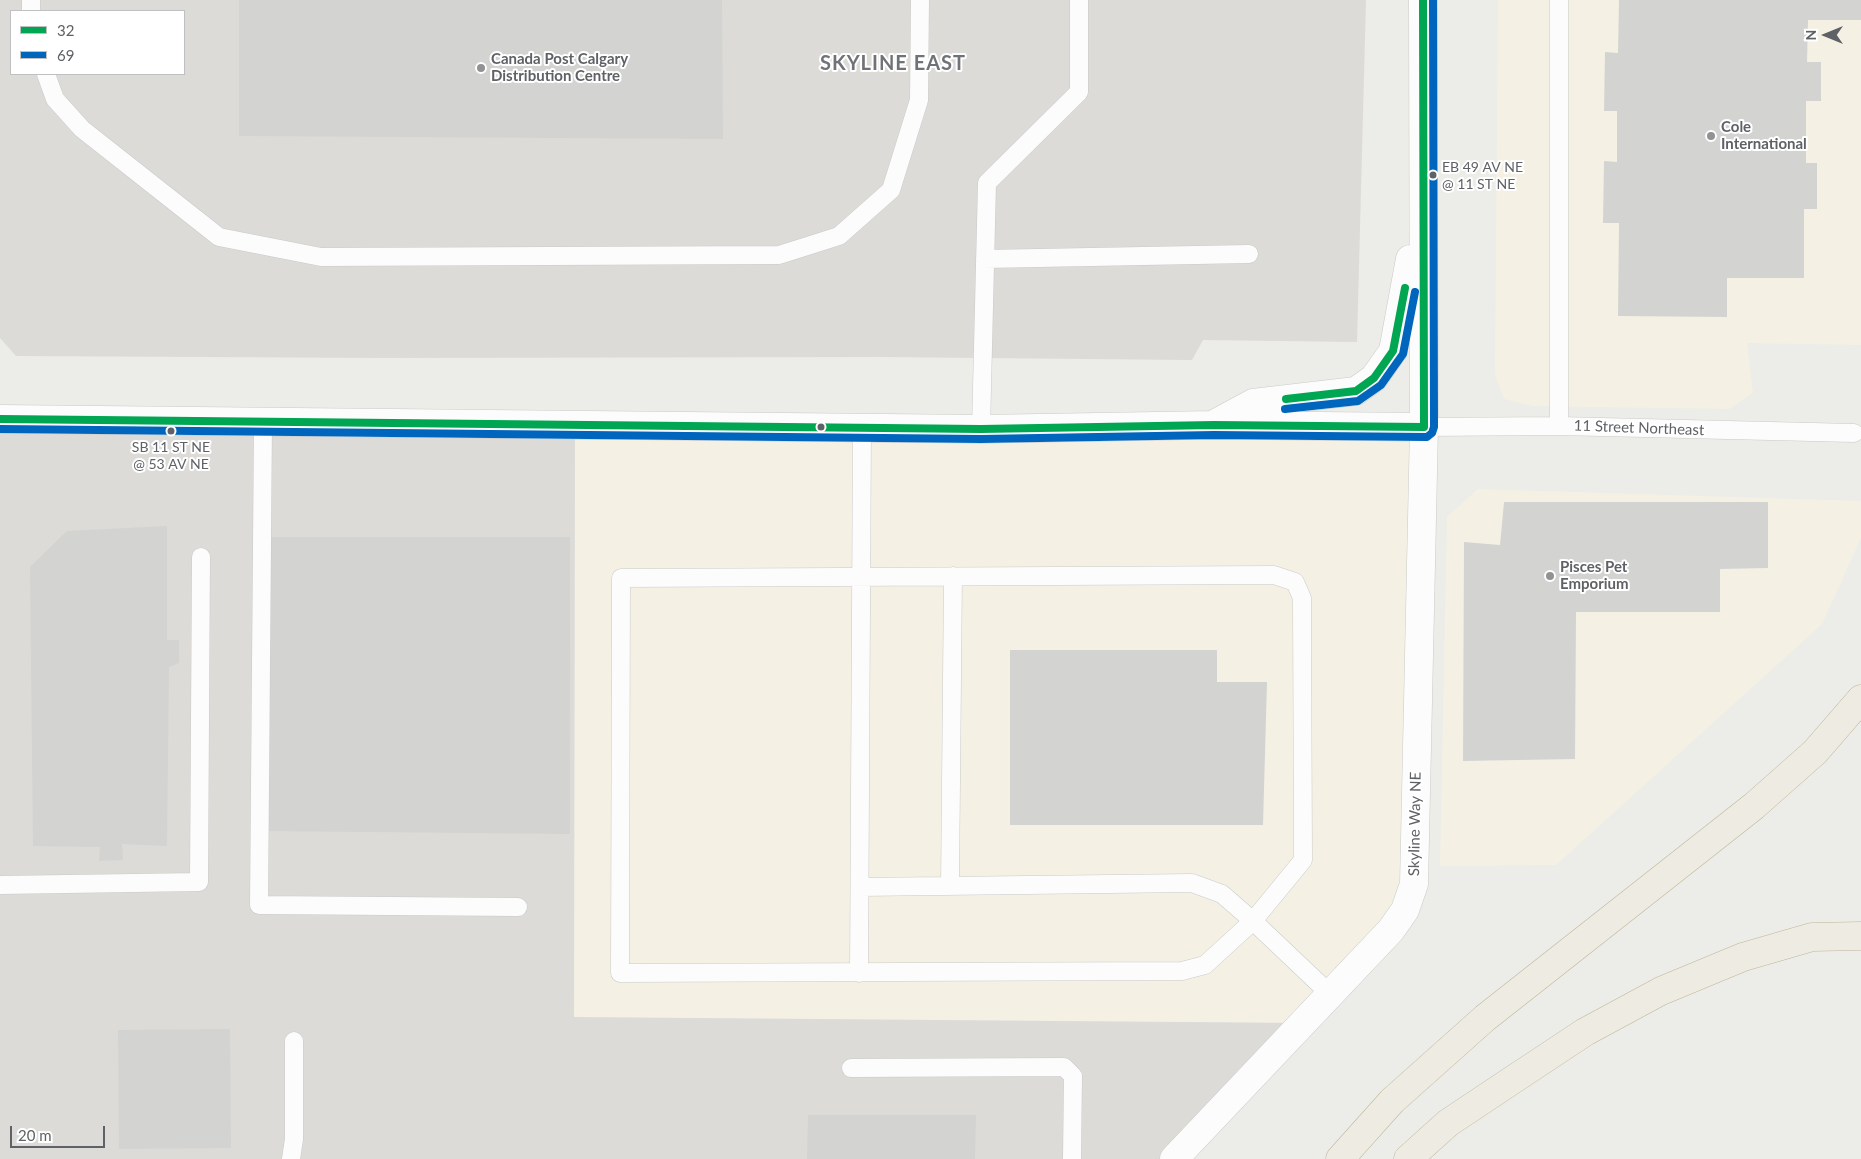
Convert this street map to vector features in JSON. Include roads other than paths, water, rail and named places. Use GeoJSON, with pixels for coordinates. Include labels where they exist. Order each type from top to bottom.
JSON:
{"type":"FeatureCollection","features":[{"type":"Feature","properties":{"kind":"highway"},"geometry":{"type":"LineString","coordinates":[[1340,1159],[1392,1101],[1484,1018],[1754,806],[1815,752],[1861,699]]}},
{"type":"Feature","properties":{"kind":"highway"},"geometry":{"type":"LineString","coordinates":[[1408,1159],[1448,1123],[1527,1070],[1585,1032],[1661,991],[1743,957],[1812,937],[1861,936]]}},
{"type":"Feature","properties":{"kind":"street"},"geometry":{"type":"LineString","coordinates":[[1214,425],[1253,403],[1356,391],[1374,378],[1393,351],[1424,186],[1423,0]]}},
{"type":"Feature","properties":{"kind":"street","name":"Skyline Way NE"},"geometry":{"type":"LineString","coordinates":[[1174,1159],[1391,930],[1404,910],[1414,884],[1424,427],[1424,186]]}},
{"type":"Feature","properties":{"kind":"street"},"geometry":{"type":"LineString","coordinates":[[0,419],[982,429],[1214,425],[1424,427]]}},
{"type":"Feature","properties":{"kind":"lane"},"geometry":{"type":"LineString","coordinates":[[46,75],[55,99],[82,128],[219,237],[321,257],[779,255],[839,236],[891,190],[919,100],[920,0]]}},
{"type":"Feature","properties":{"kind":"lane"},"geometry":{"type":"LineString","coordinates":[[982,429],[987,183],[1079,92],[1079,0]]}},
{"type":"Feature","properties":{"kind":"lane"},"geometry":{"type":"LineString","coordinates":[[1559,0],[1559,426]]}},
{"type":"Feature","properties":{"kind":"lane"},"geometry":{"type":"LineString","coordinates":[[985,259],[1249,254]]}},
{"type":"Feature","properties":{"kind":"lane"},"geometry":{"type":"LineString","coordinates":[[263,422],[259,905],[518,907]]}},
{"type":"Feature","properties":{"kind":"lane","name":"11 Street Northeast"},"geometry":{"type":"LineString","coordinates":[[1424,427],[1559,426],[1854,433]]}},
{"type":"Feature","properties":{"kind":"lane"},"geometry":{"type":"LineString","coordinates":[[859,973],[862,428]]}},
{"type":"Feature","properties":{"kind":"lane"},"geometry":{"type":"LineString","coordinates":[[0,885],[199,882],[201,558]]}},
{"type":"Feature","properties":{"kind":"lane"},"geometry":{"type":"LineString","coordinates":[[1274,575],[1295,582],[1302,598],[1303,860],[1253,921],[1205,965],[1182,971],[620,973],[621,578],[861,577],[1274,575]]}},
{"type":"Feature","properties":{"kind":"lane"},"geometry":{"type":"LineString","coordinates":[[950,886],[953,576]]}},
{"type":"Feature","properties":{"kind":"lane"},"geometry":{"type":"LineString","coordinates":[[860,887],[1192,883],[1222,894],[1330,994]]}},
{"type":"Feature","properties":{"kind":"lane"},"geometry":{"type":"LineString","coordinates":[[291,1159],[294,1139],[294,1041]]}},
{"type":"Feature","properties":{"kind":"lane"},"geometry":{"type":"LineString","coordinates":[[850,1068],[1064,1067],[1073,1076],[1072,1159]]}},
{"type":"Feature","properties":{"kind":"place","name":"Canada Post Calgary Distribution Centre"},"geometry":{"type":"Point","coordinates":[481,68]}},
{"type":"Feature","properties":{"kind":"place","name":"Cole International"},"geometry":{"type":"Point","coordinates":[1711,136]}},
{"type":"Feature","properties":{"kind":"place","name":"EB 49 AV NE @ 11 ST NE"},"geometry":{"type":"Point","coordinates":[1433,175]}},
{"type":"Feature","properties":{"kind":"place","name":"SB 11 ST NE @ 53 AV NE"},"geometry":{"type":"Point","coordinates":[171,431]}},
{"type":"Feature","properties":{"kind":"place","name":"Pisces Pet Emporium"},"geometry":{"type":"Point","coordinates":[1550,576]}},
{"type":"Feature","properties":{"kind":"district","name":"SKYLINE EAST"},"geometry":{"type":"Point","coordinates":[893,64]}}]}
